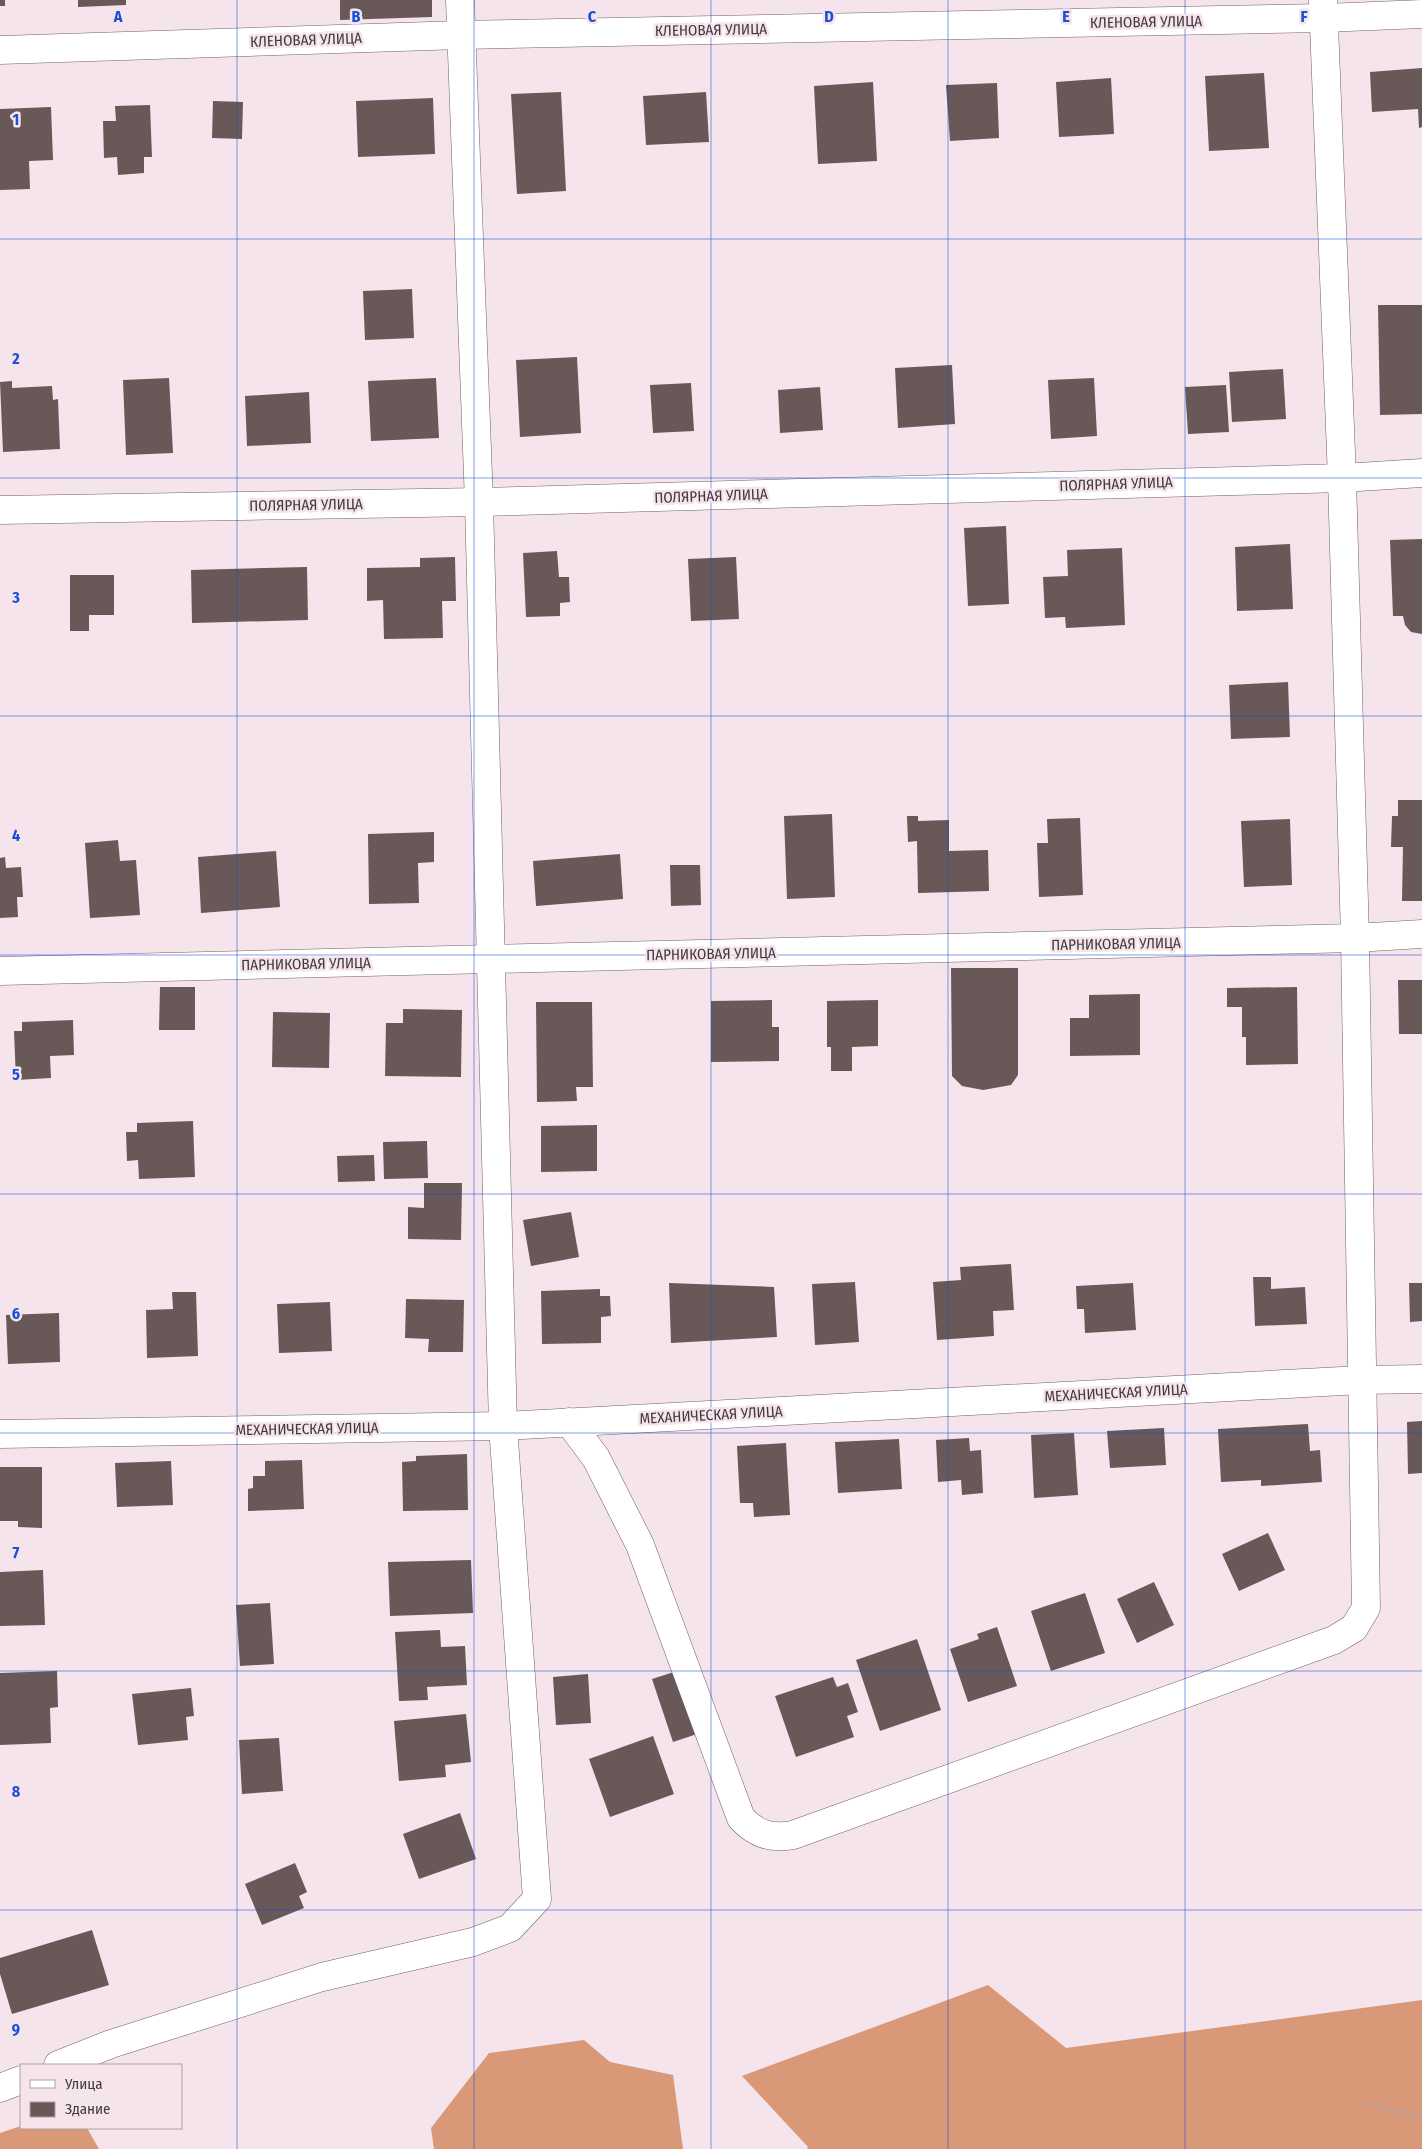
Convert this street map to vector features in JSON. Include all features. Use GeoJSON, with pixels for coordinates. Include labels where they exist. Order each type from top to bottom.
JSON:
{"type":"FeatureCollection","features":[{"type":"Feature","properties":{"kind":"street"},"geometry":{"type":"LineString","coordinates":[[61,2064],[111,2044],[322,1976],[473,1942],[510,1928],[537,1899],[503,1426],[478,502],[460,0]]}},
{"type":"Feature","properties":{"kind":"street"},"geometry":{"type":"LineString","coordinates":[[569,1422],[596,1458],[640,1545],[741,1818],[752,1829],[765,1835],[778,1838],[792,1835],[1334,1640],[1354,1628],[1366,1608],[1355,938],[1342,478],[1324,9]]}},
{"type":"Feature","properties":{"kind":"street","name":"КЛЕНОВАЯ УЛИЦА"},"geometry":{"type":"LineString","coordinates":[[0,50],[1324,9],[1422,14]]}},
{"type":"Feature","properties":{"kind":"street","name":"ПОЛЯРНАЯ УЛИЦА"},"geometry":{"type":"LineString","coordinates":[[0,510],[478,502],[1342,478],[1422,472]]}},
{"type":"Feature","properties":{"kind":"street","name":"ПАРНИКОВАЯ УЛИЦА"},"geometry":{"type":"LineString","coordinates":[[0,970],[491,960],[1355,938],[1422,934]]}},
{"type":"Feature","properties":{"kind":"street","name":"МЕХАНИЧЕСКАЯ УЛИЦА"},"geometry":{"type":"LineString","coordinates":[[0,1434],[503,1426],[1361,1380],[1422,1379]]}},
{"type":"Feature","properties":{"kind":"street"},"geometry":{"type":"LineString","coordinates":[[0,2088],[20,2080]]}},
{"type":"Feature","properties":{"kind":"path"},"geometry":{"type":"LineString","coordinates":[[1365,2103],[1422,2117]]}},
{"type":"Feature","properties":{"kind":"shaded area"},"geometry":{"type":"Polygon","coordinates":[[[988,1985],[1066,2048],[1422,2000],[1422,2149],[807,2149],[808,2147],[742,2076],[988,1985]]]}},
{"type":"Feature","properties":{"kind":"shaded area"},"geometry":{"type":"Polygon","coordinates":[[[584,2040],[610,2062],[673,2075],[683,2149],[434,2149],[431,2128],[489,2053],[584,2040]]]}},
{"type":"Feature","properties":{"kind":"shaded area"},"geometry":{"type":"Polygon","coordinates":[[[20,2126],[20,2129],[88,2129],[99,2149],[0,2149],[0,2133],[20,2126]]]}},
{"type":"Feature","properties":{"kind":"building"},"geometry":{"type":"Polygon","coordinates":[[[0,0],[5,0],[5,6],[0,6],[0,0]]]}},
{"type":"Feature","properties":{"kind":"building"},"geometry":{"type":"Polygon","coordinates":[[[78,0],[126,0],[126,5],[78,7],[78,0]]]}},
{"type":"Feature","properties":{"kind":"building"},"geometry":{"type":"Polygon","coordinates":[[[340,0],[432,0],[432,17],[340,20],[340,0]]]}},
{"type":"Feature","properties":{"kind":"building"},"geometry":{"type":"Polygon","coordinates":[[[1422,68],[1422,127],[1419,128],[1418,109],[1372,112],[1370,72],[1422,68]]]}},
{"type":"Feature","properties":{"kind":"building"},"geometry":{"type":"Polygon","coordinates":[[[1264,73],[1269,148],[1209,151],[1205,76],[1264,73]]]}},
{"type":"Feature","properties":{"kind":"building"},"geometry":{"type":"Polygon","coordinates":[[[1111,78],[1114,134],[1059,137],[1056,82],[1111,78]]]}},
{"type":"Feature","properties":{"kind":"building"},"geometry":{"type":"Polygon","coordinates":[[[873,82],[877,161],[818,164],[814,86],[873,82]]]}},
{"type":"Feature","properties":{"kind":"building"},"geometry":{"type":"Polygon","coordinates":[[[997,83],[999,138],[950,141],[946,85],[997,83]]]}},
{"type":"Feature","properties":{"kind":"building"},"geometry":{"type":"Polygon","coordinates":[[[561,92],[566,191],[517,194],[511,94],[561,92]]]}},
{"type":"Feature","properties":{"kind":"building"},"geometry":{"type":"Polygon","coordinates":[[[706,92],[709,142],[646,145],[643,96],[706,92]]]}},
{"type":"Feature","properties":{"kind":"building"},"geometry":{"type":"Polygon","coordinates":[[[433,98],[435,154],[358,157],[356,101],[433,98]]]}},
{"type":"Feature","properties":{"kind":"building"},"geometry":{"type":"Polygon","coordinates":[[[213,101],[243,102],[242,139],[212,138],[213,101]]]}},
{"type":"Feature","properties":{"kind":"building"},"geometry":{"type":"Polygon","coordinates":[[[150,105],[152,157],[144,157],[144,173],[118,175],[117,157],[104,158],[103,121],[116,121],[115,106],[150,105]]]}},
{"type":"Feature","properties":{"kind":"building"},"geometry":{"type":"Polygon","coordinates":[[[51,107],[53,160],[29,161],[30,189],[0,190],[0,109],[51,107]]]}},
{"type":"Feature","properties":{"kind":"building"},"geometry":{"type":"Polygon","coordinates":[[[412,289],[414,338],[365,340],[363,291],[412,289]]]}},
{"type":"Feature","properties":{"kind":"building"},"geometry":{"type":"Polygon","coordinates":[[[1378,305],[1422,305],[1422,414],[1380,415],[1378,305]]]}},
{"type":"Feature","properties":{"kind":"building"},"geometry":{"type":"Polygon","coordinates":[[[577,357],[581,433],[520,437],[516,360],[577,357]]]}},
{"type":"Feature","properties":{"kind":"building"},"geometry":{"type":"Polygon","coordinates":[[[952,365],[955,424],[898,428],[895,368],[952,365]]]}},
{"type":"Feature","properties":{"kind":"building"},"geometry":{"type":"Polygon","coordinates":[[[1283,369],[1286,419],[1232,422],[1229,372],[1283,369]]]}},
{"type":"Feature","properties":{"kind":"building"},"geometry":{"type":"Polygon","coordinates":[[[169,378],[173,453],[126,455],[123,380],[169,378]]]}},
{"type":"Feature","properties":{"kind":"building"},"geometry":{"type":"Polygon","coordinates":[[[436,378],[439,438],[371,441],[368,381],[436,378]]]}},
{"type":"Feature","properties":{"kind":"building"},"geometry":{"type":"Polygon","coordinates":[[[1094,378],[1097,436],[1051,439],[1048,380],[1094,378]]]}},
{"type":"Feature","properties":{"kind":"building"},"geometry":{"type":"Polygon","coordinates":[[[12,381],[12,388],[52,386],[53,400],[58,399],[60,449],[3,452],[0,382],[12,381]]]}},
{"type":"Feature","properties":{"kind":"building"},"geometry":{"type":"Polygon","coordinates":[[[691,383],[694,431],[653,433],[650,385],[691,383]]]}},
{"type":"Feature","properties":{"kind":"building"},"geometry":{"type":"Polygon","coordinates":[[[1226,385],[1229,432],[1188,434],[1185,387],[1226,385]]]}},
{"type":"Feature","properties":{"kind":"building"},"geometry":{"type":"Polygon","coordinates":[[[820,387],[823,430],[780,433],[778,390],[820,387]]]}},
{"type":"Feature","properties":{"kind":"building"},"geometry":{"type":"Polygon","coordinates":[[[309,392],[311,443],[247,446],[245,396],[309,392]]]}},
{"type":"Feature","properties":{"kind":"building"},"geometry":{"type":"Polygon","coordinates":[[[1006,526],[1009,604],[968,606],[964,528],[1006,526]]]}},
{"type":"Feature","properties":{"kind":"building"},"geometry":{"type":"Polygon","coordinates":[[[1422,539],[1422,634],[1411,632],[1405,625],[1403,616],[1393,616],[1390,540],[1422,539]]]}},
{"type":"Feature","properties":{"kind":"building"},"geometry":{"type":"Polygon","coordinates":[[[1290,544],[1293,609],[1237,611],[1235,547],[1290,544]]]}},
{"type":"Feature","properties":{"kind":"building"},"geometry":{"type":"Polygon","coordinates":[[[1122,548],[1125,625],[1066,628],[1065,617],[1045,618],[1043,577],[1068,576],[1067,550],[1122,548]]]}},
{"type":"Feature","properties":{"kind":"building"},"geometry":{"type":"Polygon","coordinates":[[[557,551],[559,577],[569,577],[570,602],[560,603],[560,616],[526,617],[523,553],[557,551]]]}},
{"type":"Feature","properties":{"kind":"building"},"geometry":{"type":"Polygon","coordinates":[[[455,557],[456,601],[442,601],[443,638],[384,639],[383,600],[367,601],[367,568],[420,567],[420,558],[455,557]]]}},
{"type":"Feature","properties":{"kind":"building"},"geometry":{"type":"Polygon","coordinates":[[[736,557],[739,619],[691,621],[688,559],[736,557]]]}},
{"type":"Feature","properties":{"kind":"building"},"geometry":{"type":"Polygon","coordinates":[[[307,567],[308,620],[192,623],[191,570],[307,567]]]}},
{"type":"Feature","properties":{"kind":"building"},"geometry":{"type":"Polygon","coordinates":[[[70,575],[114,575],[114,615],[89,615],[89,631],[70,631],[70,575]]]}},
{"type":"Feature","properties":{"kind":"building"},"geometry":{"type":"Polygon","coordinates":[[[1288,682],[1290,737],[1231,739],[1229,685],[1288,682]]]}},
{"type":"Feature","properties":{"kind":"building"},"geometry":{"type":"Polygon","coordinates":[[[1398,800],[1422,800],[1422,901],[1402,901],[1403,847],[1391,847],[1392,816],[1398,816],[1398,800]]]}},
{"type":"Feature","properties":{"kind":"building"},"geometry":{"type":"Polygon","coordinates":[[[832,814],[835,897],[787,899],[784,816],[832,814]]]}},
{"type":"Feature","properties":{"kind":"building"},"geometry":{"type":"Polygon","coordinates":[[[907,816],[918,816],[918,821],[949,820],[949,851],[988,850],[989,891],[918,893],[917,841],[908,842],[907,816]]]}},
{"type":"Feature","properties":{"kind":"building"},"geometry":{"type":"Polygon","coordinates":[[[1080,818],[1083,895],[1039,897],[1037,843],[1048,843],[1047,819],[1080,818]]]}},
{"type":"Feature","properties":{"kind":"building"},"geometry":{"type":"Polygon","coordinates":[[[1290,819],[1292,885],[1244,887],[1241,821],[1290,819]]]}},
{"type":"Feature","properties":{"kind":"building"},"geometry":{"type":"Polygon","coordinates":[[[434,832],[434,862],[418,863],[419,903],[369,904],[368,834],[434,832]]]}},
{"type":"Feature","properties":{"kind":"building"},"geometry":{"type":"Polygon","coordinates":[[[118,840],[120,861],[136,860],[140,915],[90,918],[85,843],[118,840]]]}},
{"type":"Feature","properties":{"kind":"building"},"geometry":{"type":"Polygon","coordinates":[[[276,851],[280,907],[201,913],[198,857],[276,851]]]}},
{"type":"Feature","properties":{"kind":"building"},"geometry":{"type":"Polygon","coordinates":[[[620,854],[623,899],[536,906],[533,861],[620,854]]]}},
{"type":"Feature","properties":{"kind":"building"},"geometry":{"type":"Polygon","coordinates":[[[5,857],[6,868],[21,867],[23,897],[17,897],[18,917],[0,918],[0,858],[5,857]]]}},
{"type":"Feature","properties":{"kind":"building"},"geometry":{"type":"Polygon","coordinates":[[[670,865],[700,865],[701,905],[671,906],[670,865]]]}},
{"type":"Feature","properties":{"kind":"building"},"geometry":{"type":"Polygon","coordinates":[[[951,968],[1018,968],[1018,1075],[1011,1085],[983,1090],[962,1086],[952,1076],[951,968]]]}},
{"type":"Feature","properties":{"kind":"building"},"geometry":{"type":"Polygon","coordinates":[[[1398,980],[1422,980],[1422,1034],[1399,1034],[1398,980]]]}},
{"type":"Feature","properties":{"kind":"building"},"geometry":{"type":"Polygon","coordinates":[[[160,987],[195,987],[195,1030],[159,1030],[160,987]]]}},
{"type":"Feature","properties":{"kind":"building"},"geometry":{"type":"Polygon","coordinates":[[[1297,987],[1298,1064],[1246,1065],[1246,1037],[1242,1037],[1242,1007],[1227,1007],[1227,988],[1297,987]]]}},
{"type":"Feature","properties":{"kind":"building"},"geometry":{"type":"Polygon","coordinates":[[[1140,994],[1140,1055],[1070,1056],[1070,1018],[1089,1018],[1089,995],[1140,994]]]}},
{"type":"Feature","properties":{"kind":"building"},"geometry":{"type":"Polygon","coordinates":[[[772,1000],[772,1027],[779,1027],[779,1061],[711,1062],[711,1001],[772,1000]]]}},
{"type":"Feature","properties":{"kind":"building"},"geometry":{"type":"Polygon","coordinates":[[[878,1000],[878,1046],[852,1047],[852,1071],[831,1071],[831,1047],[827,1047],[827,1001],[878,1000]]]}},
{"type":"Feature","properties":{"kind":"building"},"geometry":{"type":"Polygon","coordinates":[[[536,1002],[592,1002],[593,1087],[576,1087],[577,1101],[537,1102],[536,1002]]]}},
{"type":"Feature","properties":{"kind":"building"},"geometry":{"type":"Polygon","coordinates":[[[403,1009],[462,1010],[461,1077],[385,1076],[386,1023],[403,1023],[403,1009]]]}},
{"type":"Feature","properties":{"kind":"building"},"geometry":{"type":"Polygon","coordinates":[[[273,1012],[330,1013],[329,1068],[272,1067],[273,1012]]]}},
{"type":"Feature","properties":{"kind":"building"},"geometry":{"type":"Polygon","coordinates":[[[73,1020],[74,1055],[50,1056],[51,1078],[16,1080],[14,1031],[22,1031],[22,1022],[73,1020]]]}},
{"type":"Feature","properties":{"kind":"building"},"geometry":{"type":"Polygon","coordinates":[[[193,1121],[195,1177],[139,1179],[138,1160],[127,1161],[126,1132],[137,1132],[137,1123],[193,1121]]]}},
{"type":"Feature","properties":{"kind":"building"},"geometry":{"type":"Polygon","coordinates":[[[597,1125],[597,1171],[541,1172],[541,1126],[597,1125]]]}},
{"type":"Feature","properties":{"kind":"building"},"geometry":{"type":"Polygon","coordinates":[[[427,1141],[428,1178],[384,1179],[383,1142],[427,1141]]]}},
{"type":"Feature","properties":{"kind":"building"},"geometry":{"type":"Polygon","coordinates":[[[374,1155],[375,1181],[338,1182],[337,1156],[374,1155]]]}},
{"type":"Feature","properties":{"kind":"building"},"geometry":{"type":"Polygon","coordinates":[[[424,1183],[462,1183],[461,1240],[408,1239],[408,1207],[424,1208],[424,1183]]]}},
{"type":"Feature","properties":{"kind":"building"},"geometry":{"type":"Polygon","coordinates":[[[571,1212],[579,1257],[531,1266],[523,1220],[571,1212]]]}},
{"type":"Feature","properties":{"kind":"building"},"geometry":{"type":"Polygon","coordinates":[[[1011,1264],[1014,1310],[993,1311],[994,1336],[937,1340],[933,1282],[961,1280],[960,1267],[1011,1264]]]}},
{"type":"Feature","properties":{"kind":"building"},"geometry":{"type":"Polygon","coordinates":[[[1253,1277],[1271,1277],[1271,1289],[1305,1287],[1307,1324],[1255,1326],[1253,1277]]]}},
{"type":"Feature","properties":{"kind":"building"},"geometry":{"type":"Polygon","coordinates":[[[855,1282],[859,1342],[815,1345],[812,1284],[855,1282]]]}},
{"type":"Feature","properties":{"kind":"building"},"geometry":{"type":"Polygon","coordinates":[[[669,1283],[774,1287],[777,1337],[671,1343],[669,1283]]]}},
{"type":"Feature","properties":{"kind":"building"},"geometry":{"type":"Polygon","coordinates":[[[1133,1283],[1136,1330],[1085,1333],[1084,1309],[1077,1309],[1076,1286],[1133,1283]]]}},
{"type":"Feature","properties":{"kind":"building"},"geometry":{"type":"Polygon","coordinates":[[[1409,1283],[1422,1283],[1422,1321],[1410,1322],[1409,1283]]]}},
{"type":"Feature","properties":{"kind":"building"},"geometry":{"type":"Polygon","coordinates":[[[600,1289],[600,1296],[610,1296],[611,1316],[601,1317],[601,1343],[542,1344],[541,1291],[600,1289]]]}},
{"type":"Feature","properties":{"kind":"building"},"geometry":{"type":"Polygon","coordinates":[[[172,1292],[196,1292],[198,1356],[147,1358],[146,1310],[173,1309],[172,1292]]]}},
{"type":"Feature","properties":{"kind":"building"},"geometry":{"type":"Polygon","coordinates":[[[406,1299],[464,1300],[463,1352],[428,1352],[429,1339],[405,1338],[406,1299]]]}},
{"type":"Feature","properties":{"kind":"building"},"geometry":{"type":"Polygon","coordinates":[[[330,1302],[332,1351],[279,1353],[277,1304],[330,1302]]]}},
{"type":"Feature","properties":{"kind":"building"},"geometry":{"type":"Polygon","coordinates":[[[59,1313],[60,1362],[8,1364],[6,1315],[59,1313]]]}},
{"type":"Feature","properties":{"kind":"building"},"geometry":{"type":"Polygon","coordinates":[[[1422,1421],[1422,1473],[1408,1474],[1407,1422],[1422,1421]]]}},
{"type":"Feature","properties":{"kind":"building"},"geometry":{"type":"Polygon","coordinates":[[[1308,1424],[1310,1451],[1320,1450],[1322,1482],[1261,1486],[1261,1480],[1221,1482],[1218,1429],[1308,1424]]]}},
{"type":"Feature","properties":{"kind":"building"},"geometry":{"type":"Polygon","coordinates":[[[1164,1428],[1166,1465],[1110,1468],[1107,1431],[1164,1428]]]}},
{"type":"Feature","properties":{"kind":"building"},"geometry":{"type":"Polygon","coordinates":[[[1074,1433],[1078,1495],[1034,1498],[1031,1435],[1074,1433]]]}},
{"type":"Feature","properties":{"kind":"building"},"geometry":{"type":"Polygon","coordinates":[[[969,1438],[970,1451],[981,1450],[983,1493],[962,1495],[961,1480],[938,1482],[936,1440],[969,1438]]]}},
{"type":"Feature","properties":{"kind":"building"},"geometry":{"type":"Polygon","coordinates":[[[899,1439],[902,1489],[838,1493],[835,1442],[899,1439]]]}},
{"type":"Feature","properties":{"kind":"building"},"geometry":{"type":"Polygon","coordinates":[[[786,1443],[790,1515],[754,1517],[753,1503],[740,1503],[737,1446],[786,1443]]]}},
{"type":"Feature","properties":{"kind":"building"},"geometry":{"type":"Polygon","coordinates":[[[467,1454],[468,1510],[403,1511],[402,1462],[416,1461],[416,1456],[467,1454]]]}},
{"type":"Feature","properties":{"kind":"building"},"geometry":{"type":"Polygon","coordinates":[[[302,1460],[304,1509],[248,1511],[248,1489],[253,1488],[253,1476],[265,1476],[265,1461],[302,1460]]]}},
{"type":"Feature","properties":{"kind":"building"},"geometry":{"type":"Polygon","coordinates":[[[171,1461],[173,1505],[117,1507],[115,1463],[171,1461]]]}},
{"type":"Feature","properties":{"kind":"building"},"geometry":{"type":"Polygon","coordinates":[[[0,1467],[42,1467],[42,1528],[18,1527],[18,1521],[0,1521],[0,1467]]]}},
{"type":"Feature","properties":{"kind":"building"},"geometry":{"type":"Polygon","coordinates":[[[1268,1533],[1285,1570],[1239,1591],[1222,1554],[1268,1533]]]}},
{"type":"Feature","properties":{"kind":"building"},"geometry":{"type":"Polygon","coordinates":[[[471,1560],[473,1613],[390,1616],[388,1562],[471,1560]]]}},
{"type":"Feature","properties":{"kind":"building"},"geometry":{"type":"Polygon","coordinates":[[[43,1570],[45,1625],[0,1626],[0,1572],[43,1570]]]}},
{"type":"Feature","properties":{"kind":"building"},"geometry":{"type":"Polygon","coordinates":[[[1154,1582],[1174,1625],[1137,1643],[1117,1599],[1154,1582]]]}},
{"type":"Feature","properties":{"kind":"building"},"geometry":{"type":"Polygon","coordinates":[[[1085,1593],[1105,1653],[1051,1671],[1031,1611],[1085,1593]]]}},
{"type":"Feature","properties":{"kind":"building"},"geometry":{"type":"Polygon","coordinates":[[[270,1603],[274,1664],[240,1666],[236,1605],[270,1603]]]}},
{"type":"Feature","properties":{"kind":"building"},"geometry":{"type":"Polygon","coordinates":[[[997,1627],[1017,1686],[968,1702],[950,1649],[979,1639],[977,1634],[997,1627]]]}},
{"type":"Feature","properties":{"kind":"building"},"geometry":{"type":"Polygon","coordinates":[[[440,1630],[441,1647],[465,1646],[467,1685],[427,1687],[428,1700],[399,1701],[395,1632],[440,1630]]]}},
{"type":"Feature","properties":{"kind":"building"},"geometry":{"type":"Polygon","coordinates":[[[917,1639],[941,1710],[880,1731],[856,1660],[917,1639]]]}},
{"type":"Feature","properties":{"kind":"building"},"geometry":{"type":"Polygon","coordinates":[[[57,1671],[58,1707],[50,1708],[51,1743],[0,1745],[0,1673],[57,1671]]]}},
{"type":"Feature","properties":{"kind":"building"},"geometry":{"type":"Polygon","coordinates":[[[677,1671],[697,1734],[673,1742],[652,1679],[677,1671]]]}},
{"type":"Feature","properties":{"kind":"building"},"geometry":{"type":"Polygon","coordinates":[[[588,1674],[591,1723],[556,1725],[553,1677],[588,1674]]]}},
{"type":"Feature","properties":{"kind":"building"},"geometry":{"type":"Polygon","coordinates":[[[833,1677],[837,1687],[848,1683],[858,1712],[847,1716],[854,1737],[796,1757],[775,1696],[833,1677]]]}},
{"type":"Feature","properties":{"kind":"building"},"geometry":{"type":"Polygon","coordinates":[[[191,1688],[194,1716],[186,1717],[188,1740],[138,1745],[132,1694],[191,1688]]]}},
{"type":"Feature","properties":{"kind":"building"},"geometry":{"type":"Polygon","coordinates":[[[466,1714],[471,1762],[445,1765],[446,1777],[399,1781],[394,1721],[466,1714]]]}},
{"type":"Feature","properties":{"kind":"building"},"geometry":{"type":"Polygon","coordinates":[[[653,1736],[674,1794],[610,1817],[589,1759],[653,1736]]]}},
{"type":"Feature","properties":{"kind":"building"},"geometry":{"type":"Polygon","coordinates":[[[279,1738],[283,1791],[242,1794],[239,1740],[279,1738]]]}},
{"type":"Feature","properties":{"kind":"building"},"geometry":{"type":"Polygon","coordinates":[[[460,1813],[476,1859],[419,1879],[403,1834],[460,1813]]]}},
{"type":"Feature","properties":{"kind":"building"},"geometry":{"type":"Polygon","coordinates":[[[295,1863],[307,1892],[299,1896],[304,1908],[262,1925],[245,1884],[295,1863]]]}},
{"type":"Feature","properties":{"kind":"building"},"geometry":{"type":"Polygon","coordinates":[[[92,1930],[109,1985],[12,2014],[0,1974],[0,1958],[92,1930]]]}}]}
